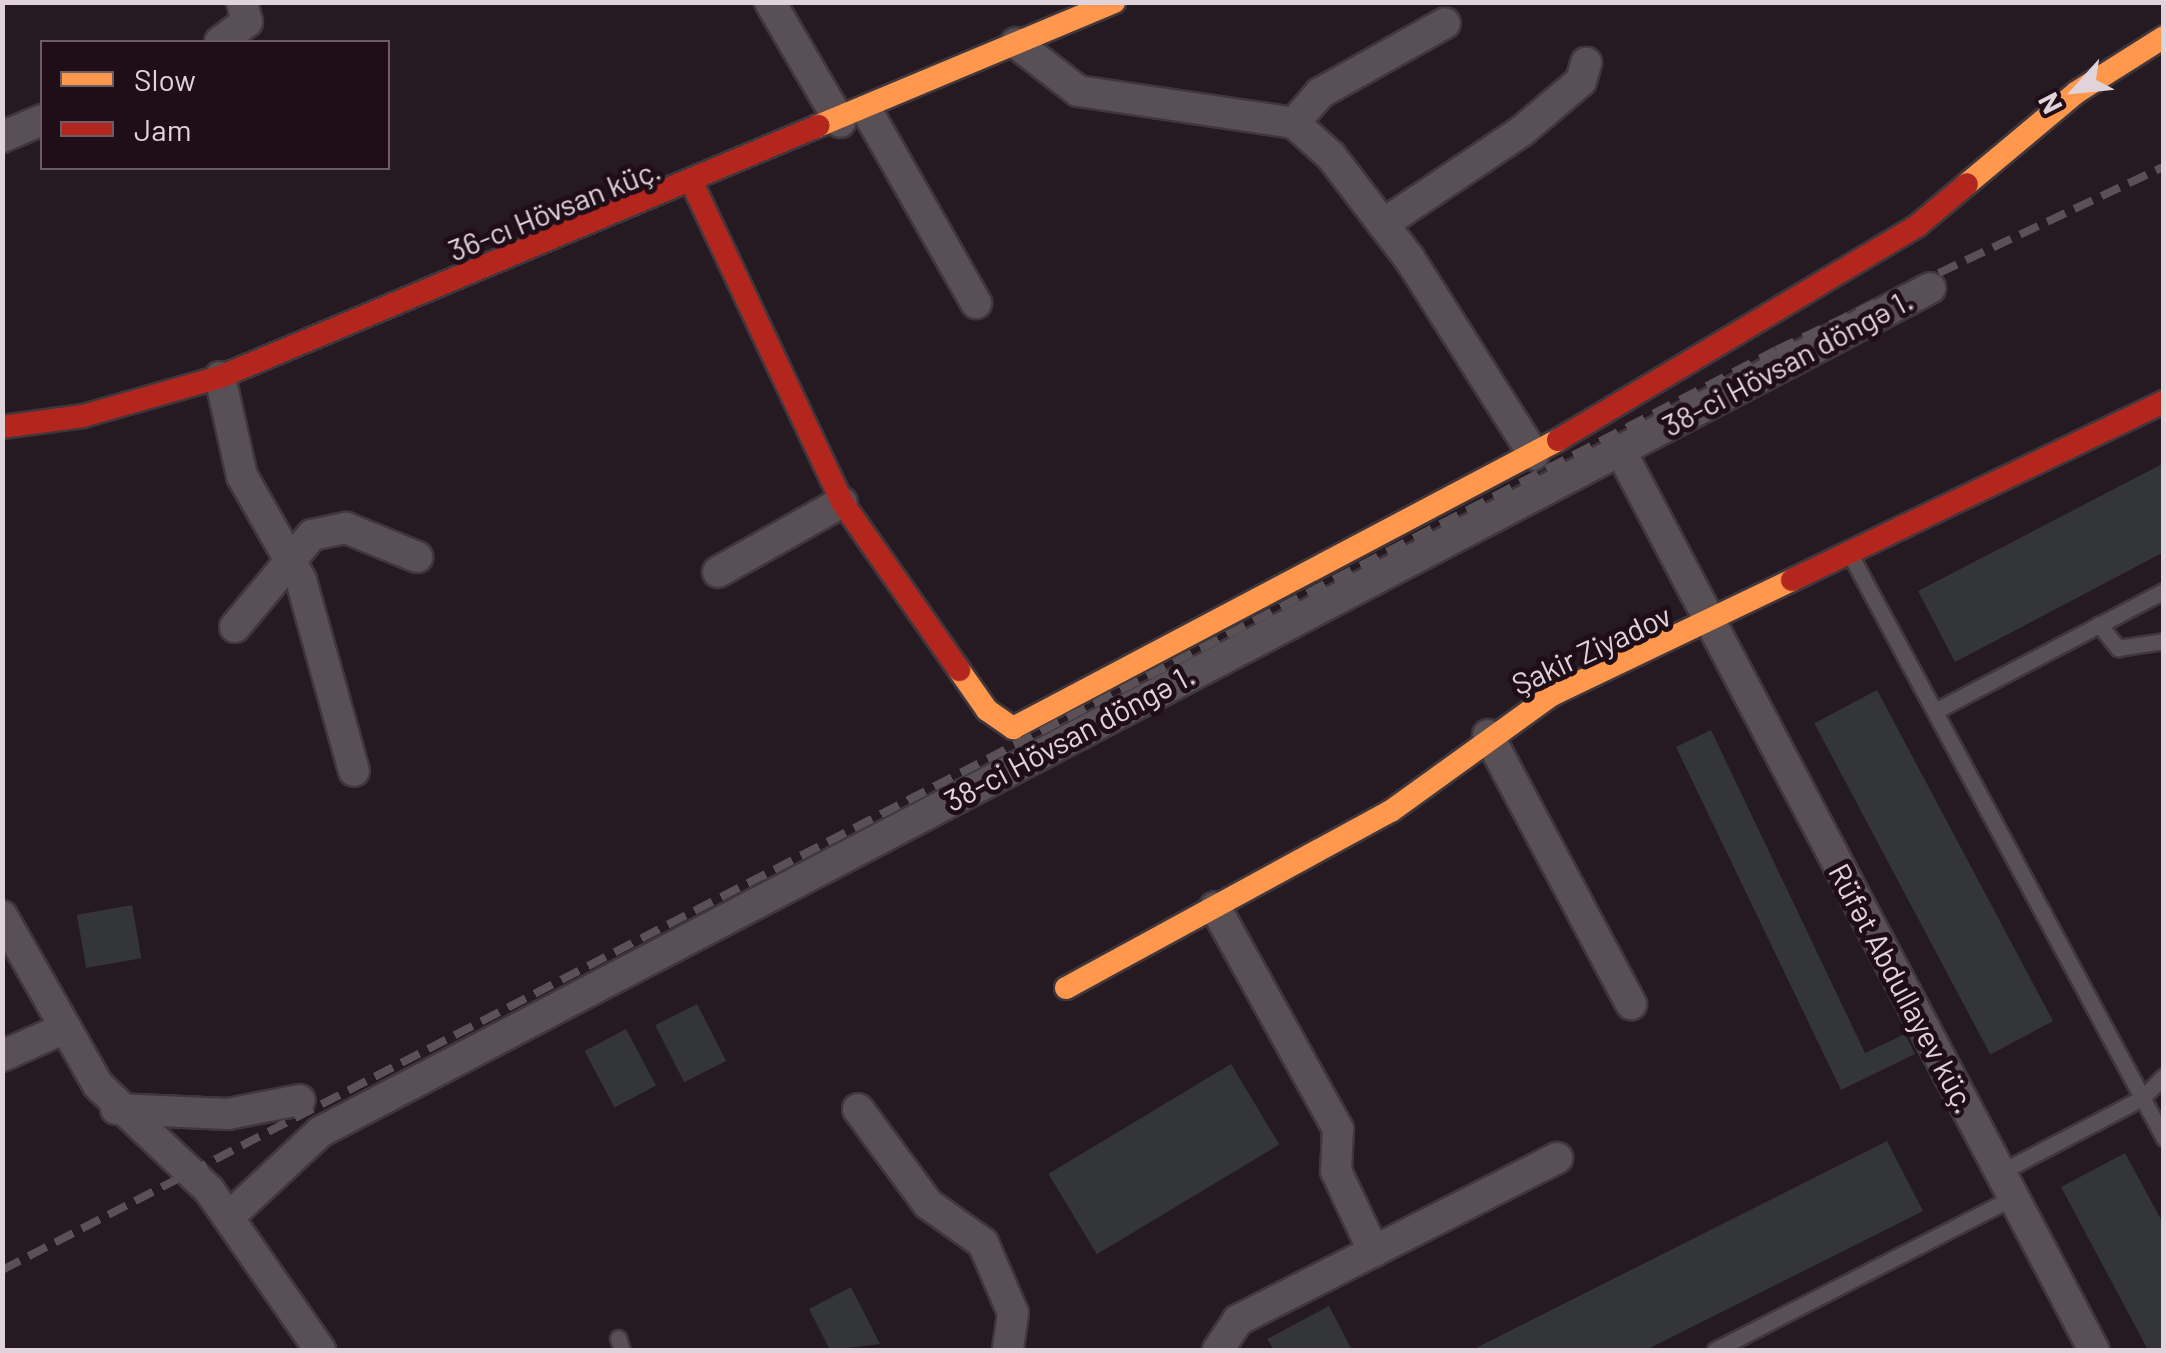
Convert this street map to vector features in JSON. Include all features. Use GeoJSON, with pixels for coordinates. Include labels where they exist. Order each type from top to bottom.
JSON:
{"type":"FeatureCollection","features":[{"type":"Feature","properties":{"kind":"street"},"geometry":{"type":"LineString","coordinates":[[223,40],[247,22],[242,2]]}},
{"type":"Feature","properties":{"kind":"street"},"geometry":{"type":"LineString","coordinates":[[770,2],[853,116],[976,303]]}},
{"type":"Feature","properties":{"kind":"street","name":"36-cı Hövsan küç."},"geometry":{"type":"LineString","coordinates":[[2,426],[83,416],[220,376],[693,184],[1114,2]]}},
{"type":"Feature","properties":{"kind":"street"},"geometry":{"type":"LineString","coordinates":[[1294,123],[1320,93],[1446,24]]}},
{"type":"Feature","properties":{"kind":"street"},"geometry":{"type":"LineString","coordinates":[[693,184],[842,502],[986,710],[1012,728],[1534,455],[1917,226],[2077,92],[2164,37]]}},
{"type":"Feature","properties":{"kind":"street"},"geometry":{"type":"LineString","coordinates":[[1016,44],[1078,91],[1294,123],[1331,156],[1383,224],[1534,455]]}},
{"type":"Feature","properties":{"kind":"street"},"geometry":{"type":"LineString","coordinates":[[1383,224],[1522,131],[1581,82],[1586,63]]}},
{"type":"Feature","properties":{"kind":"street"},"geometry":{"type":"LineString","coordinates":[[2,137],[40,121]]}},
{"type":"Feature","properties":{"kind":"street","name":"38-ci Hövsan döngə 1."},"geometry":{"type":"LineString","coordinates":[[230,1216],[320,1132],[1930,288]]}},
{"type":"Feature","properties":{"kind":"street"},"geometry":{"type":"LineString","coordinates":[[220,376],[242,476],[301,580],[354,770]]}},
{"type":"Feature","properties":{"kind":"street","name":"Şakir Ziyadov"},"geometry":{"type":"LineString","coordinates":[[1066,988],[1391,811],[1488,735],[1552,695],[1710,626],[2164,402]]}},
{"type":"Feature","properties":{"kind":"street","name":"Rüfət Abdullayev küç."},"geometry":{"type":"LineString","coordinates":[[1620,450],[2094,1350]]}},
{"type":"Feature","properties":{"kind":"street"},"geometry":{"type":"LineString","coordinates":[[718,572],[842,502]]}},
{"type":"Feature","properties":{"kind":"street"},"geometry":{"type":"LineString","coordinates":[[234,627],[286,556],[312,535],[346,528],[416,558]]}},
{"type":"Feature","properties":{"kind":"street"},"geometry":{"type":"LineString","coordinates":[[1488,735],[1631,1004]]}},
{"type":"Feature","properties":{"kind":"street"},"geometry":{"type":"LineString","coordinates":[[1215,907],[1338,1130],[1336,1171],[1374,1252]]}},
{"type":"Feature","properties":{"kind":"street"},"geometry":{"type":"LineString","coordinates":[[2,916],[116,1109],[230,1216],[320,1350]]}},
{"type":"Feature","properties":{"kind":"street"},"geometry":{"type":"LineString","coordinates":[[2,1056],[65,1028]]}},
{"type":"Feature","properties":{"kind":"street"},"geometry":{"type":"LineString","coordinates":[[116,1109],[228,1114],[300,1100]]}},
{"type":"Feature","properties":{"kind":"street"},"geometry":{"type":"LineString","coordinates":[[858,1109],[928,1204],[983,1243],[1012,1313],[1008,1350]]}},
{"type":"Feature","properties":{"kind":"street"},"geometry":{"type":"LineString","coordinates":[[1218,1350],[1238,1320],[1558,1158]]}},
{"type":"Feature","properties":{"kind":"lane"},"geometry":{"type":"LineString","coordinates":[[1851,556],[2164,1138]]}},
{"type":"Feature","properties":{"kind":"lane"},"geometry":{"type":"LineString","coordinates":[[1935,710],[2164,590]]}},
{"type":"Feature","properties":{"kind":"lane"},"geometry":{"type":"LineString","coordinates":[[2099,624],[2118,648],[2164,641]]}},
{"type":"Feature","properties":{"kind":"lane"},"geometry":{"type":"LineString","coordinates":[[1716,1350],[2007,1185],[2142,1098],[2164,1076]]}},
{"type":"Feature","properties":{"kind":"building"},"geometry":{"type":"Polygon","coordinates":[[[2164,463],[2164,552],[1955,662],[1918,591],[2164,463]]]}},
{"type":"Feature","properties":{"kind":"building"},"geometry":{"type":"Polygon","coordinates":[[[1877,690],[2053,1021],[1990,1054],[1814,723],[1877,690]]]}},
{"type":"Feature","properties":{"kind":"building"},"geometry":{"type":"Polygon","coordinates":[[[1711,730],[1865,1053],[1905,1034],[1915,1054],[1841,1090],[1676,747],[1711,730]]]}},
{"type":"Feature","properties":{"kind":"building"},"geometry":{"type":"Polygon","coordinates":[[[132,905],[141,958],[86,968],[77,915],[132,905]]]}},
{"type":"Feature","properties":{"kind":"building"},"geometry":{"type":"Polygon","coordinates":[[[697,1004],[726,1061],[684,1082],[655,1025],[697,1004]]]}},
{"type":"Feature","properties":{"kind":"building"},"geometry":{"type":"Polygon","coordinates":[[[626,1029],[656,1086],[615,1108],[585,1051],[626,1029]]]}},
{"type":"Feature","properties":{"kind":"building"},"geometry":{"type":"Polygon","coordinates":[[[1231,1064],[1279,1145],[1097,1254],[1048,1174],[1231,1064]]]}},
{"type":"Feature","properties":{"kind":"building"},"geometry":{"type":"Polygon","coordinates":[[[1887,1141],[1923,1211],[1646,1350],[1472,1350],[1887,1141]]]}},
{"type":"Feature","properties":{"kind":"building"},"geometry":{"type":"Polygon","coordinates":[[[2125,1153],[2164,1225],[2164,1350],[2148,1350],[2061,1187],[2125,1153]]]}},
{"type":"Feature","properties":{"kind":"building"},"geometry":{"type":"Polygon","coordinates":[[[851,1287],[880,1344],[830,1350],[809,1309],[851,1287]]]}},
{"type":"Feature","properties":{"kind":"building"},"geometry":{"type":"Polygon","coordinates":[[[1329,1306],[1352,1350],[1274,1350],[1267,1339],[1329,1306]]]}},
{"type":"Feature","properties":{"kind":"railway"},"geometry":{"type":"LineString","coordinates":[[2,1270],[1776,350],[2164,167]]}},
{"type":"Feature","properties":{"kind":"traffic: slow"},"geometry":{"type":"LineString","coordinates":[[818,126],[1114,2]]}},
{"type":"Feature","properties":{"kind":"traffic: slow"},"geometry":{"type":"LineString","coordinates":[[1967,184],[2077,92],[2164,37]]}},
{"type":"Feature","properties":{"kind":"traffic: slow"},"geometry":{"type":"LineString","coordinates":[[959,670],[987,710],[1013,728],[1558,440]]}},
{"type":"Feature","properties":{"kind":"traffic: slow"},"geometry":{"type":"LineString","coordinates":[[1066,988],[1391,811],[1552,695],[1792,580]]}},
{"type":"Feature","properties":{"kind":"traffic: jam"},"geometry":{"type":"LineString","coordinates":[[2,427],[83,416],[220,377],[818,126]]}},
{"type":"Feature","properties":{"kind":"traffic: jam"},"geometry":{"type":"LineString","coordinates":[[1558,440],[1917,226],[1967,184]]}},
{"type":"Feature","properties":{"kind":"traffic: jam"},"geometry":{"type":"LineString","coordinates":[[693,185],[842,502],[959,670]]}},
{"type":"Feature","properties":{"kind":"traffic: jam"},"geometry":{"type":"LineString","coordinates":[[1792,580],[2164,402]]}}]}
